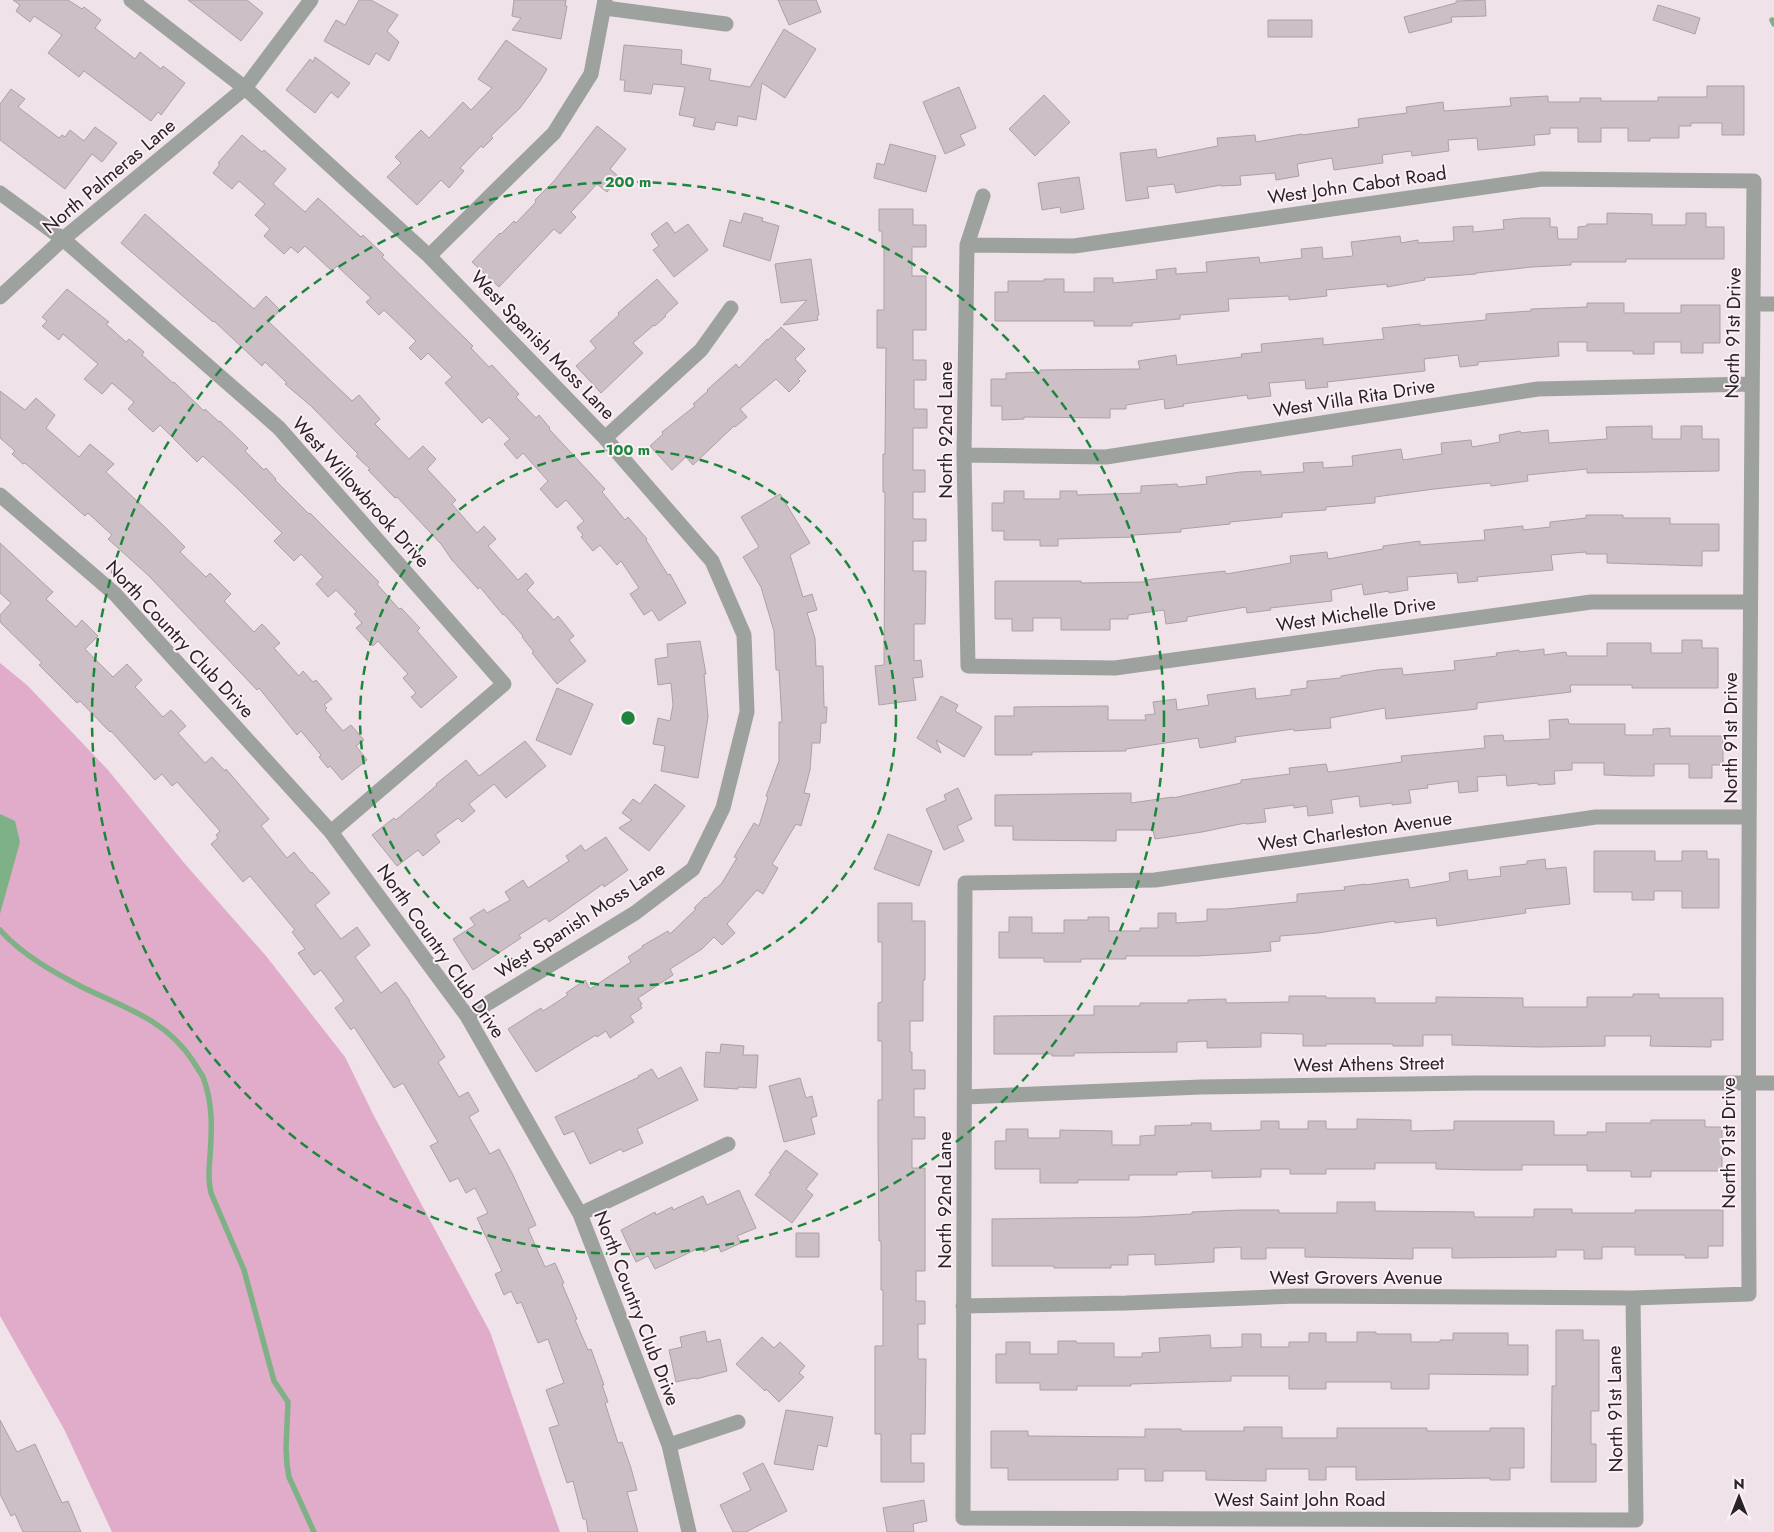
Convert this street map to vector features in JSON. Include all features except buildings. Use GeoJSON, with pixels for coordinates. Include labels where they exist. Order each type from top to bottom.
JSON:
{"type":"FeatureCollection","features":[{"type":"Feature","properties":{"kind":"street","name":"West Spanish Moss Lane"},"geometry":{"type":"LineString","coordinates":[[131,0],[245,88],[429,256],[605,438],[712,561],[744,635],[747,712],[723,808],[693,869],[635,913],[467,1016]]}},
{"type":"Feature","properties":{"kind":"street","name":"North Palmeras Lane"},"geometry":{"type":"LineString","coordinates":[[0,297],[63,239],[245,88],[310,0]]}},
{"type":"Feature","properties":{"kind":"street"},"geometry":{"type":"LineString","coordinates":[[429,256],[554,133],[591,74],[605,4],[726,24]]}},
{"type":"Feature","properties":{"kind":"street","name":"West John Cabot Road"},"geometry":{"type":"LineString","coordinates":[[966,245],[1074,246],[1542,179],[1754,181]]}},
{"type":"Feature","properties":{"kind":"street","name":"North 91st Drive"},"geometry":{"type":"LineString","coordinates":[[1749,1294],[1749,817],[1754,181]]}},
{"type":"Feature","properties":{"kind":"street","name":"West Willowbrook Drive"},"geometry":{"type":"LineString","coordinates":[[0,193],[63,239],[279,428],[504,684],[332,832]]}},
{"type":"Feature","properties":{"kind":"street","name":"North 92nd Lane"},"geometry":{"type":"LineString","coordinates":[[968,666],[964,455],[966,245],[983,196]]}},
{"type":"Feature","properties":{"kind":"street"},"geometry":{"type":"LineString","coordinates":[[1753,304],[1774,304]]}},
{"type":"Feature","properties":{"kind":"street"},"geometry":{"type":"LineString","coordinates":[[605,438],[701,350],[732,308]]}},
{"type":"Feature","properties":{"kind":"street","name":"West Villa Rita Drive"},"geometry":{"type":"LineString","coordinates":[[964,455],[1106,457],[1538,389],[1752,384]]}},
{"type":"Feature","properties":{"kind":"street","name":"North Country Club Drive"},"geometry":{"type":"LineString","coordinates":[[0,495],[115,594],[332,832],[467,1016],[580,1214],[669,1445],[689,1532]]}},
{"type":"Feature","properties":{"kind":"street","name":"West Michelle Drive"},"geometry":{"type":"LineString","coordinates":[[968,666],[1115,668],[1591,602],[1750,602]]}},
{"type":"Feature","properties":{"kind":"street","name":"West Charleston Avenue"},"geometry":{"type":"LineString","coordinates":[[965,883],[1155,880],[1596,817],[1749,817]]}},
{"type":"Feature","properties":{"kind":"street","name":"North 92nd Lane"},"geometry":{"type":"LineString","coordinates":[[963,1518],[965,883]]}},
{"type":"Feature","properties":{"kind":"street","name":"West Athens Street"},"geometry":{"type":"LineString","coordinates":[[964,1097],[1220,1087],[1472,1083],[1774,1083]]}},
{"type":"Feature","properties":{"kind":"street"},"geometry":{"type":"LineString","coordinates":[[580,1214],[728,1144]]}},
{"type":"Feature","properties":{"kind":"street","name":"West Grovers Avenue"},"geometry":{"type":"LineString","coordinates":[[963,1306],[1126,1303],[1297,1296],[1634,1298],[1749,1294]]}},
{"type":"Feature","properties":{"kind":"street","name":"North 91st Lane"},"geometry":{"type":"LineString","coordinates":[[1634,1298],[1636,1520]]}},
{"type":"Feature","properties":{"kind":"street"},"geometry":{"type":"LineString","coordinates":[[669,1445],[738,1422]]}},
{"type":"Feature","properties":{"kind":"street","name":"West Saint John Road"},"geometry":{"type":"LineString","coordinates":[[963,1518],[1636,1520]]}},
{"type":"Feature","properties":{"kind":"shaded area"},"geometry":{"type":"Polygon","coordinates":[[[0,663],[27,685],[108,770],[185,864],[266,956],[345,1057],[374,1116],[490,1332],[560,1532],[112,1532],[64,1429],[0,1316],[0,663]]]}},
{"type":"Feature","properties":{"kind":"shaded area"},"geometry":{"type":"Polygon","coordinates":[[[0,814],[15,821],[20,842],[0,914],[0,814]]]}},
{"type":"Feature","properties":{"kind":"waterway"},"geometry":{"type":"LineString","coordinates":[[1772,20],[1774,24]]}},
{"type":"Feature","properties":{"kind":"waterway"},"geometry":{"type":"LineString","coordinates":[[0,930],[18,948],[50,970],[130,1009],[158,1025],[182,1047],[203,1077],[209,1097],[211,1116],[209,1174],[211,1193],[244,1270],[274,1381],[288,1402],[286,1448],[289,1477],[314,1532]]}}]}
